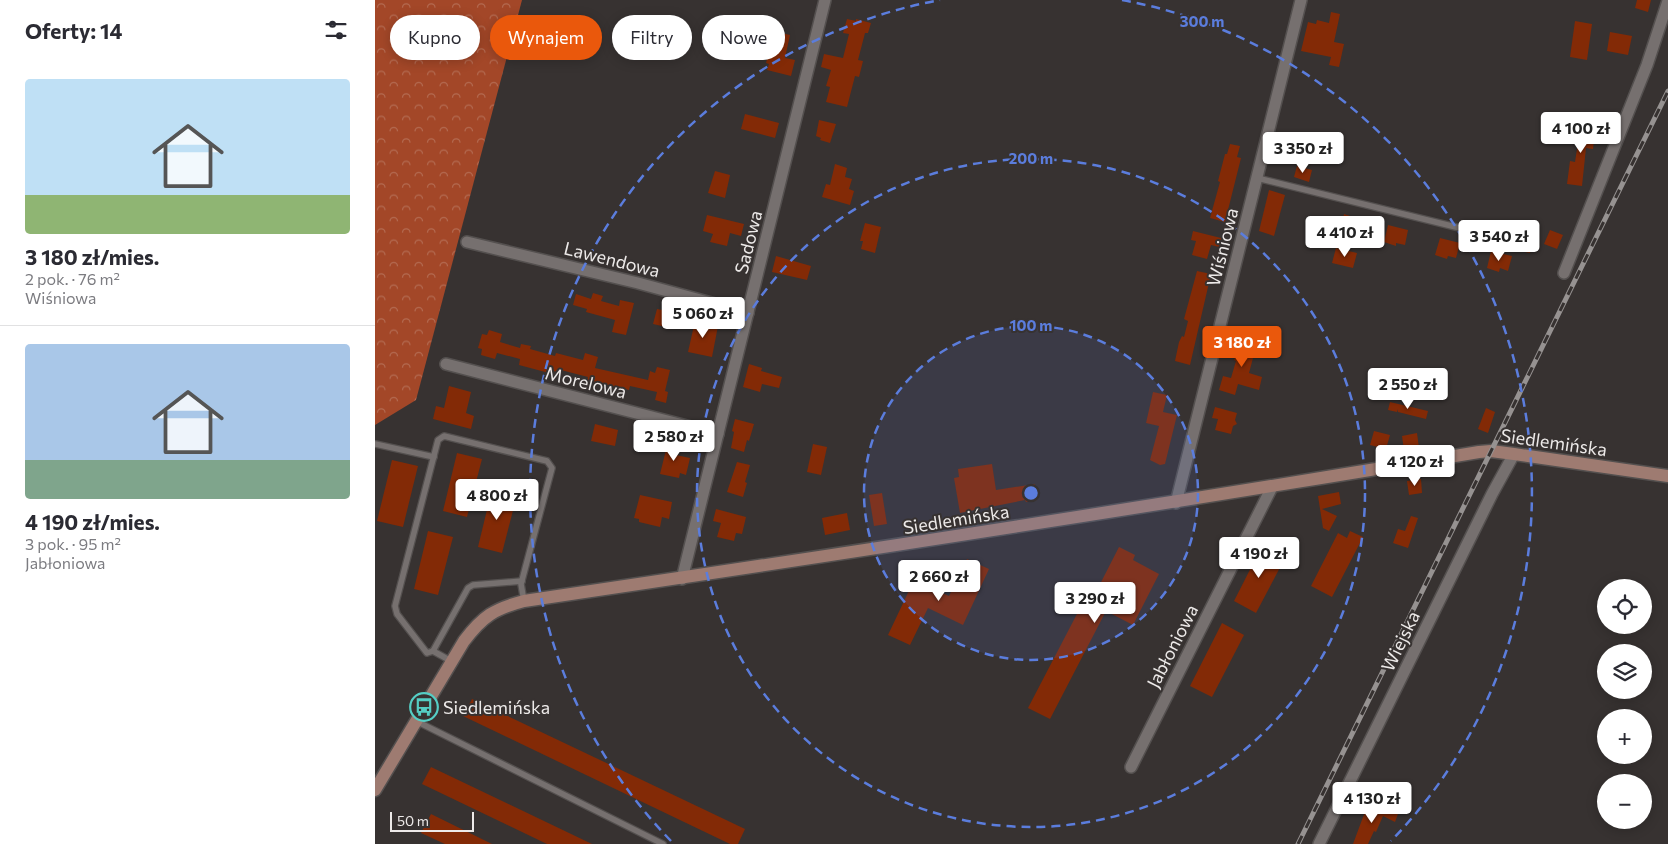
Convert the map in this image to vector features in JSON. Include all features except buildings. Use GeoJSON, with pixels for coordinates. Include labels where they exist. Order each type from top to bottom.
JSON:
{"type":"FeatureCollection","features":[{"type":"Feature","properties":{"kind":"street","name":"Sadowa"},"geometry":{"type":"LineString","coordinates":[[682,579],[825,0]]}},
{"type":"Feature","properties":{"kind":"street","name":"Wiśniowa"},"geometry":{"type":"LineString","coordinates":[[1176,503],[1301,0]]}},
{"type":"Feature","properties":{"kind":"street"},"geometry":{"type":"LineString","coordinates":[[1564,273],[1647,65],[1668,1]]}},
{"type":"Feature","properties":{"kind":"street","name":"Lawendowa"},"geometry":{"type":"LineString","coordinates":[[467,242],[638,283],[748,313]]}},
{"type":"Feature","properties":{"kind":"street","name":"Morelowa"},"geometry":{"type":"LineString","coordinates":[[446,364],[718,434]]}},
{"type":"Feature","properties":{"kind":"street","name":"Siedlemińska"},"geometry":{"type":"LineString","coordinates":[[375,790],[451,661],[475,626],[488,615],[504,606],[524,601],[682,579],[1176,503],[1479,452],[1491,451],[1668,476]]}},
{"type":"Feature","properties":{"kind":"street","name":"Wiejska"},"geometry":{"type":"LineString","coordinates":[[1319,844],[1492,494],[1514,454]]}},
{"type":"Feature","properties":{"kind":"street","name":"Jabłoniowa"},"geometry":{"type":"LineString","coordinates":[[1131,767],[1272,487]]}},
{"type":"Feature","properties":{"kind":"lane"},"geometry":{"type":"LineString","coordinates":[[1257,178],[1480,233]]}},
{"type":"Feature","properties":{"kind":"lane"},"geometry":{"type":"LineString","coordinates":[[522,581],[473,585],[468,588],[433,651],[427,653],[397,614],[395,606],[438,440],[444,436],[547,461],[552,468],[522,581],[521,584],[524,601]]}},
{"type":"Feature","properties":{"kind":"lane"},"geometry":{"type":"LineString","coordinates":[[375,444],[434,457]]}},
{"type":"Feature","properties":{"kind":"lane"},"geometry":{"type":"LineString","coordinates":[[433,651],[451,661]]}},
{"type":"Feature","properties":{"kind":"lane"},"geometry":{"type":"LineString","coordinates":[[415,721],[663,844]]}},
{"type":"Feature","properties":{"kind":"green space"},"geometry":{"type":"Polygon","coordinates":[[[375,0],[522,0],[518,15],[490,15],[490,60],[506,60],[416,400],[375,425],[375,0]]]}},
{"type":"Feature","properties":{"kind":"railway"},"geometry":{"type":"LineString","coordinates":[[1298,844],[1668,91]]}},
{"type":"Feature","properties":{"kind":"place","name":"Siedlemińska"},"geometry":{"type":"Point","coordinates":[424,707]}}]}
